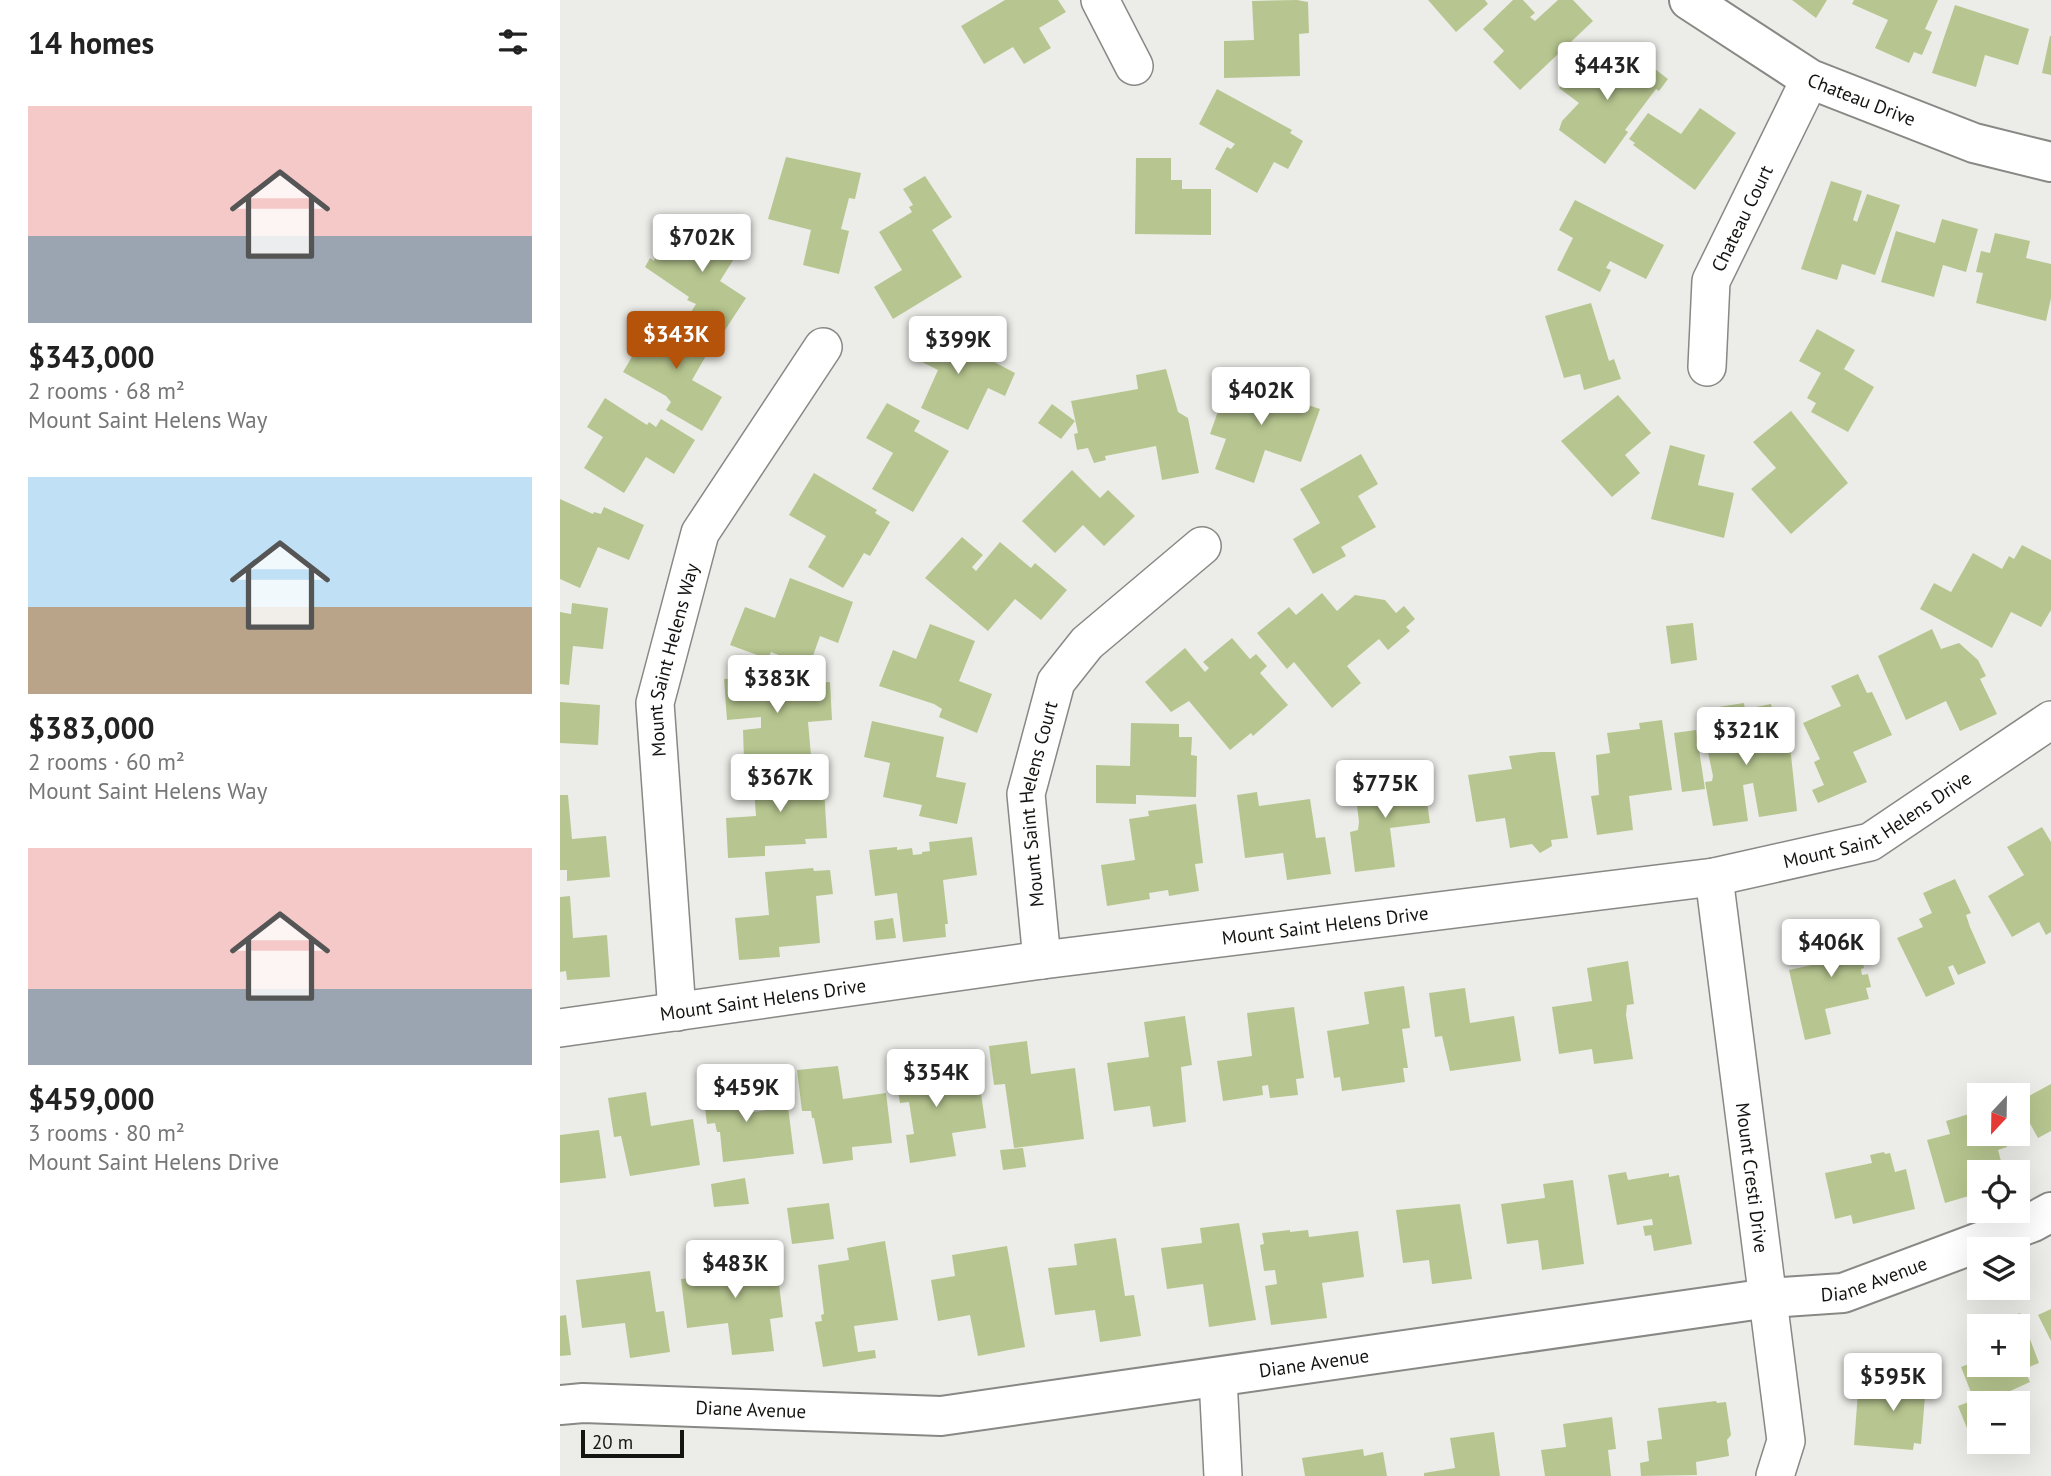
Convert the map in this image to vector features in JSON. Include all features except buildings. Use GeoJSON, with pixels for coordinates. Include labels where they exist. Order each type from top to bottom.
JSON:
{"type":"FeatureCollection","features":[{"type":"Feature","properties":{"kind":"street"},"geometry":{"type":"LineString","coordinates":[[1100,0],[1134,66]]}},
{"type":"Feature","properties":{"kind":"street","name":"Chateau Drive"},"geometry":{"type":"LineString","coordinates":[[1689,0],[1810,79],[1974,143],[2051,162]]}},
{"type":"Feature","properties":{"kind":"street","name":"Chateau Court"},"geometry":{"type":"LineString","coordinates":[[1707,367],[1711,281],[1810,79]]}},
{"type":"Feature","properties":{"kind":"street","name":"Mount Saint Helens Way"},"geometry":{"type":"LineString","coordinates":[[677,1012],[655,703],[700,533],[823,347]]}},
{"type":"Feature","properties":{"kind":"street","name":"Mount Saint Helens Court"},"geometry":{"type":"LineString","coordinates":[[1042,960],[1026,794],[1056,682],[1087,643],[1202,546]]}},
{"type":"Feature","properties":{"kind":"street","name":"Mount Saint Helens Drive"},"geometry":{"type":"LineString","coordinates":[[560,1028],[1042,960],[1714,877],[1870,842],[2051,720]]}},
{"type":"Feature","properties":{"kind":"street","name":"Mount Cresti Drive"},"geometry":{"type":"LineString","coordinates":[[1714,877],[1786,1441],[1775,1476]]}},
{"type":"Feature","properties":{"kind":"street","name":"Diane Avenue"},"geometry":{"type":"LineString","coordinates":[[560,1405],[583,1403],[941,1416],[1769,1298],[1843,1293],[2034,1222],[2051,1212]]}},
{"type":"Feature","properties":{"kind":"street"},"geometry":{"type":"LineString","coordinates":[[1218,1378],[1223,1476]]}}]}
